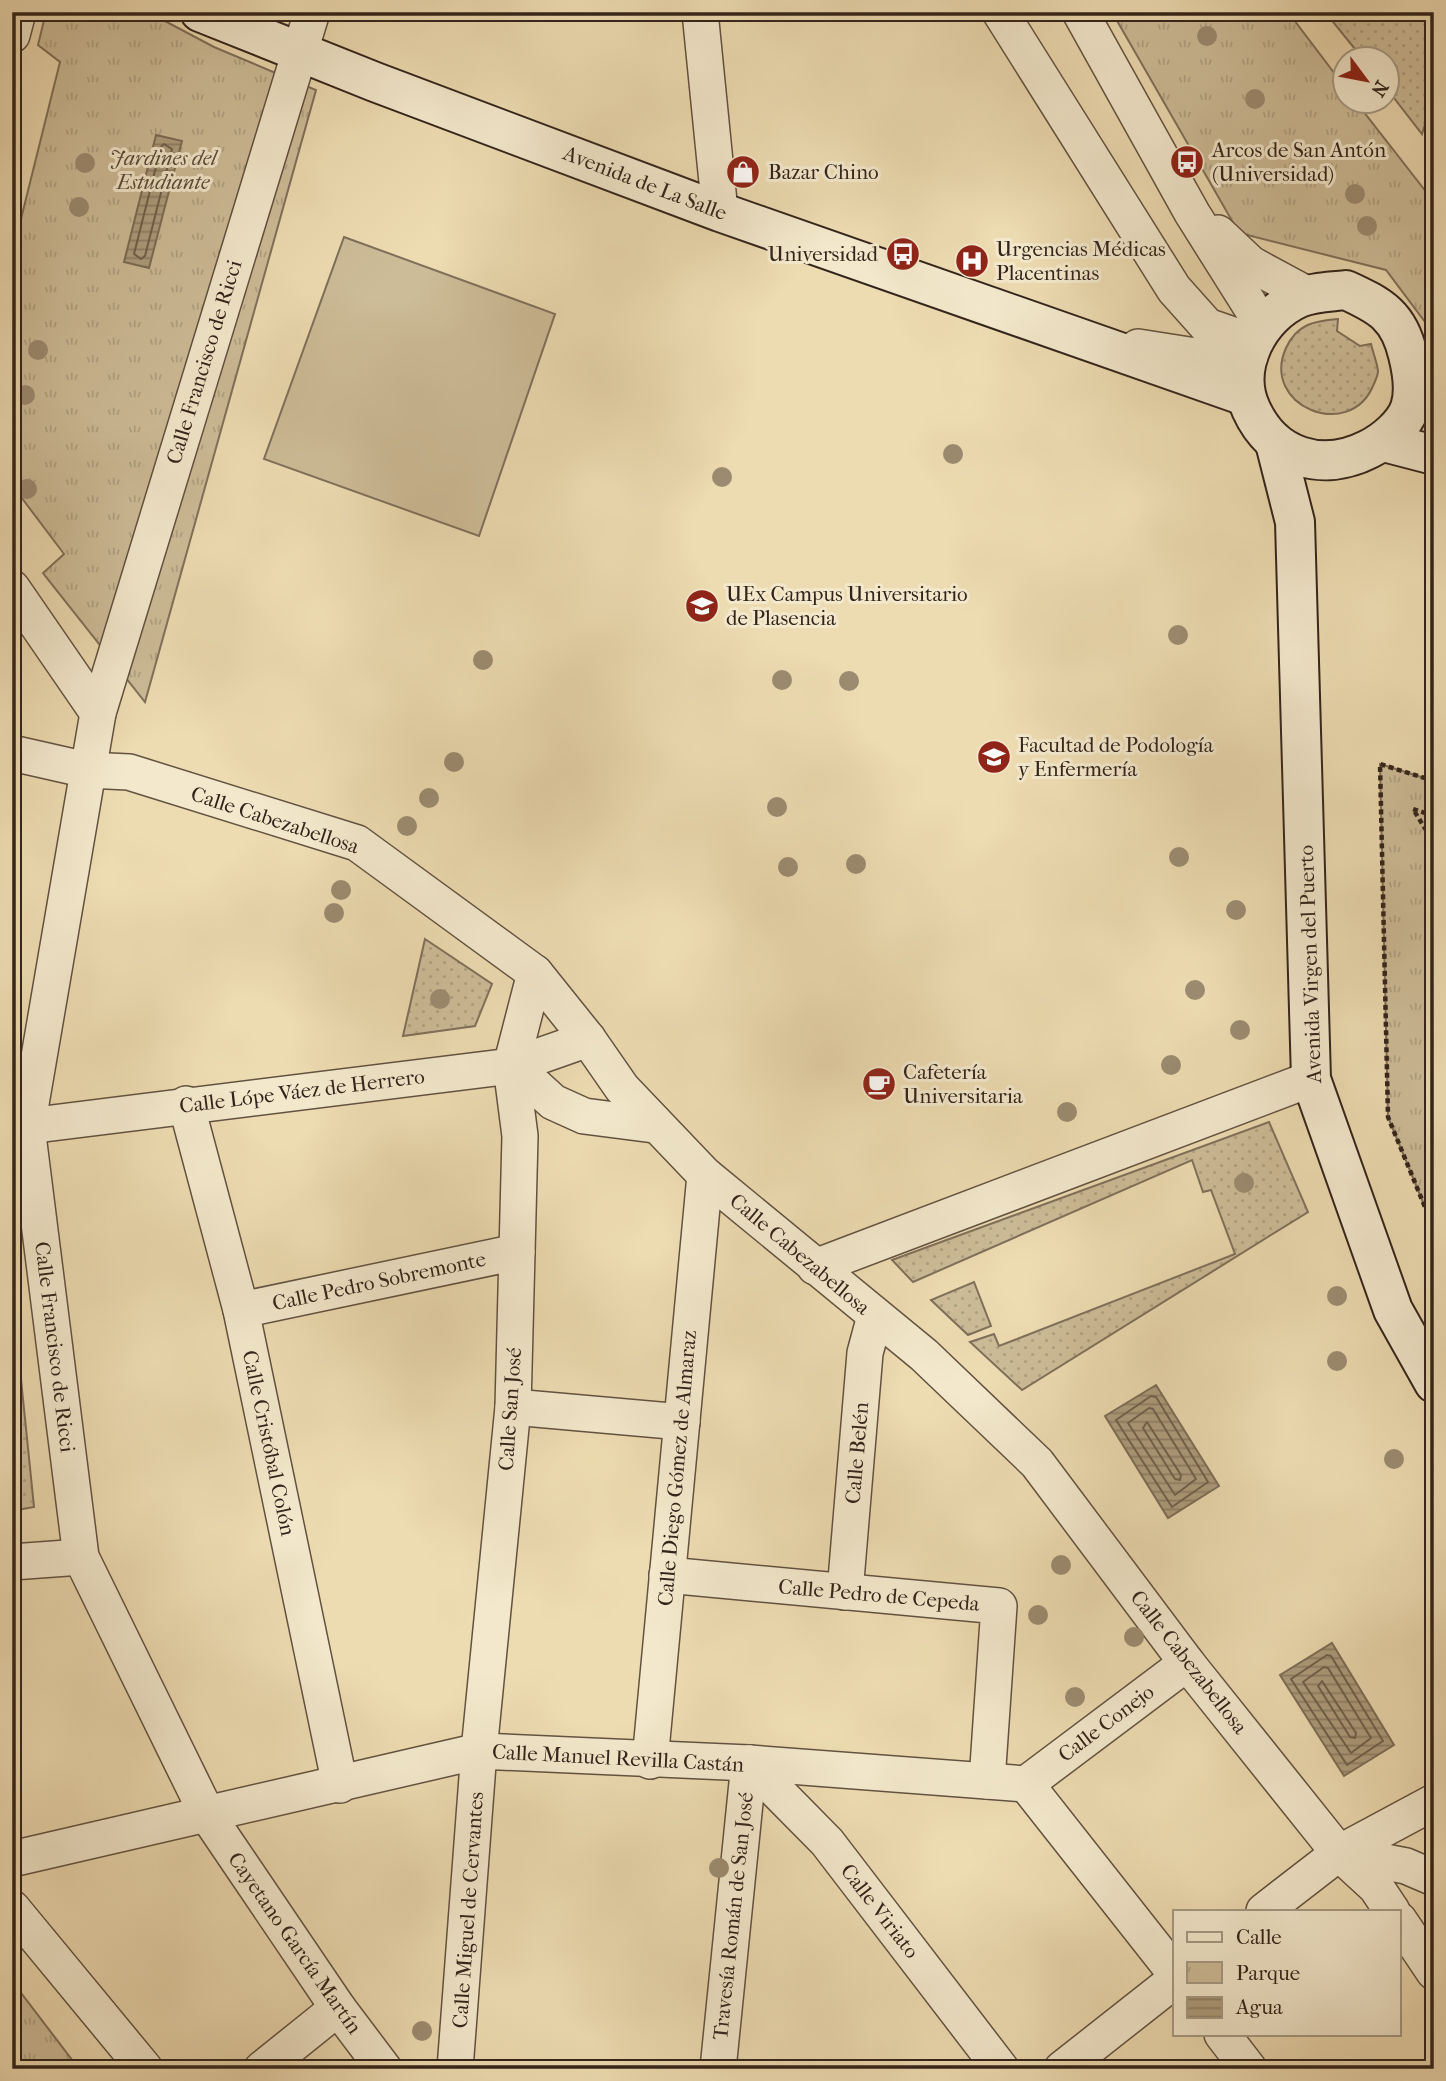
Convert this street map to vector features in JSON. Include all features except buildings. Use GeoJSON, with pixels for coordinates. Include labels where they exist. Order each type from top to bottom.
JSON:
{"type":"FeatureCollection","features":[{"type":"Feature","properties":{"kind":"main road","name":"Avenida de La Salle"},"geometry":{"type":"LineString","coordinates":[[200,12],[298,52],[720,212],[1095,341],[1245,396]]}},
{"type":"Feature","properties":{"kind":"main road"},"geometry":{"type":"LineString","coordinates":[[1346,290],[1389,314],[1403,334],[1422,417],[1384,442],[1341,461],[1325,462],[1284,451],[1256,421],[1245,396],[1244,381],[1255,341],[1290,304],[1310,296],[1346,290]]}},
{"type":"Feature","properties":{"kind":"main road"},"geometry":{"type":"LineString","coordinates":[[1384,442],[1434,456]]}},
{"type":"Feature","properties":{"kind":"main road","name":"Avenida Virgen del Puerto"},"geometry":{"type":"LineString","coordinates":[[1275,443],[1296,522],[1311,1079],[1393,1310],[1434,1383]]}},
{"type":"Feature","properties":{"kind":"main road","name":"Avenida Virgen del Puerto"},"geometry":{"type":"LineString","coordinates":[[1296,522],[1325,462]]}},
{"type":"Feature","properties":{"kind":"street"},"geometry":{"type":"LineString","coordinates":[[12,35],[18,12]]}},
{"type":"Feature","properties":{"kind":"street","name":"Calle Francisco de Ricci"},"geometry":{"type":"LineString","coordinates":[[208,1816],[81,1557],[20,1127],[98,713],[312,12]]}},
{"type":"Feature","properties":{"kind":"street"},"geometry":{"type":"LineString","coordinates":[[700,12],[720,212]]}},
{"type":"Feature","properties":{"kind":"street"},"geometry":{"type":"LineString","coordinates":[[1000,12],[1174,289],[1207,326],[1255,341]]}},
{"type":"Feature","properties":{"kind":"street"},"geometry":{"type":"LineString","coordinates":[[1080,12],[1186,201],[1255,341]]}},
{"type":"Feature","properties":{"kind":"street"},"geometry":{"type":"LineString","coordinates":[[1186,201],[1251,264],[1310,296]]}},
{"type":"Feature","properties":{"kind":"street","name":"Avenida de La Salle"},"geometry":{"type":"LineString","coordinates":[[1095,341],[1189,355],[1255,341]]}},
{"type":"Feature","properties":{"kind":"street"},"geometry":{"type":"LineString","coordinates":[[12,588],[98,713]]}},
{"type":"Feature","properties":{"kind":"street","name":"Calle Cabezabellosa"},"geometry":{"type":"LineString","coordinates":[[12,753],[87,770],[129,772],[357,843],[535,973],[588,1039],[622,1088],[654,1125],[705,1175],[924,1355],[1037,1462],[1187,1663],[1339,1853],[1376,1887],[1391,1910]]}},
{"type":"Feature","properties":{"kind":"street"},"geometry":{"type":"LineString","coordinates":[[514,1068],[535,973]]}},
{"type":"Feature","properties":{"kind":"street","name":"Calle Lópe Váez de Herrero"},"geometry":{"type":"LineString","coordinates":[[20,1127],[186,1104],[514,1068],[588,1039]]}},
{"type":"Feature","properties":{"kind":"street"},"geometry":{"type":"LineString","coordinates":[[514,1068],[555,1092],[582,1098],[622,1088]]}},
{"type":"Feature","properties":{"kind":"street"},"geometry":{"type":"LineString","coordinates":[[514,1068],[553,1102],[584,1116],[654,1125]]}},
{"type":"Feature","properties":{"kind":"street","name":"Calle San José"},"geometry":{"type":"LineString","coordinates":[[479,1751],[513,1406],[520,1136],[514,1068]]}},
{"type":"Feature","properties":{"kind":"street"},"geometry":{"type":"LineString","coordinates":[[815,1267],[1311,1079]]}},
{"type":"Feature","properties":{"kind":"street","name":"Calle Cristóbal Colón"},"geometry":{"type":"LineString","coordinates":[[186,1104],[242,1310],[340,1785]]}},
{"type":"Feature","properties":{"kind":"street","name":"Calle Diego Gómez de Almaraz"},"geometry":{"type":"LineString","coordinates":[[650,1761],[705,1175]]}},
{"type":"Feature","properties":{"kind":"street","name":"Calle Pedro Sobremonte"},"geometry":{"type":"LineString","coordinates":[[242,1310],[517,1252]]}},
{"type":"Feature","properties":{"kind":"street","name":"Calle Belén"},"geometry":{"type":"LineString","coordinates":[[845,1592],[865,1353],[876,1316]]}},
{"type":"Feature","properties":{"kind":"street"},"geometry":{"type":"LineString","coordinates":[[513,1406],[682,1422]]}},
{"type":"Feature","properties":{"kind":"street"},"geometry":{"type":"LineString","coordinates":[[12,1562],[81,1557]]}},
{"type":"Feature","properties":{"kind":"street","name":"Calle Pedro de Cepeda"},"geometry":{"type":"LineString","coordinates":[[667,1575],[999,1606],[987,1782]]}},
{"type":"Feature","properties":{"kind":"street","name":"Calle Conejo"},"geometry":{"type":"LineString","coordinates":[[1026,1784],[1187,1663]]}},
{"type":"Feature","properties":{"kind":"street","name":"Calle Manuel Revilla Castán"},"geometry":{"type":"LineString","coordinates":[[12,1859],[208,1816],[479,1751],[650,1761],[749,1763],[1026,1784]]}},
{"type":"Feature","properties":{"kind":"street","name":"Calle Miguel de Cervantes"},"geometry":{"type":"LineString","coordinates":[[456,2068],[479,1751]]}},
{"type":"Feature","properties":{"kind":"street","name":"Travesía Román de San José"},"geometry":{"type":"LineString","coordinates":[[718,2069],[749,1763]]}},
{"type":"Feature","properties":{"kind":"street","name":"Calle Viriato"},"geometry":{"type":"LineString","coordinates":[[749,1763],[827,1842],[1001,2069]]}},
{"type":"Feature","properties":{"kind":"street"},"geometry":{"type":"LineString","coordinates":[[1026,1784],[1173,1970]]}},
{"type":"Feature","properties":{"kind":"street"},"geometry":{"type":"LineString","coordinates":[[1265,1910],[1339,1853],[1434,1802]]}},
{"type":"Feature","properties":{"kind":"street","name":"Cayetano García Martín"},"geometry":{"type":"LineString","coordinates":[[208,1816],[338,2008],[384,2069]]}},
{"type":"Feature","properties":{"kind":"street"},"geometry":{"type":"LineString","coordinates":[[1339,1853],[1406,1866],[1434,1878]]}},
{"type":"Feature","properties":{"kind":"street"},"geometry":{"type":"LineString","coordinates":[[12,1908],[145,2069]]}},
{"type":"Feature","properties":{"kind":"street"},"geometry":{"type":"LineString","coordinates":[[1400,1921],[1434,1972]]}},
{"type":"Feature","properties":{"kind":"street"},"geometry":{"type":"LineString","coordinates":[[1062,2069],[1173,1982]]}},
{"type":"Feature","properties":{"kind":"street"},"geometry":{"type":"LineString","coordinates":[[262,2069],[338,2008]]}},
{"type":"Feature","properties":{"kind":"street"},"geometry":{"type":"LineString","coordinates":[[1224,2036],[1249,2069]]}},
{"type":"Feature","properties":{"kind":"street"},"geometry":{"type":"LineString","coordinates":[[456,2068],[473,2069]]}},
{"type":"Feature","properties":{"kind":"path"},"geometry":{"type":"LineString","coordinates":[[1434,781],[1380,764],[1388,1116],[1434,1229]]}},
{"type":"Feature","properties":{"kind":"path"},"geometry":{"type":"LineString","coordinates":[[1434,816],[1413,809],[1434,843]]}},
{"type":"Feature","properties":{"kind":"green space","name":"Jardines del Estudiante"},"geometry":{"type":"Polygon","coordinates":[[[46,12],[148,12],[214,47],[316,90],[145,702],[43,573],[64,554],[12,485],[12,255],[60,62],[38,45],[46,12]]]}},
{"type":"Feature","properties":{"kind":"green space"},"geometry":{"type":"Polygon","coordinates":[[[1112,12],[1288,12],[1330,68],[1330,116],[1367,116],[1434,202],[1434,334],[1386,270],[1239,233],[1112,12]]]}},
{"type":"Feature","properties":{"kind":"green space"},"geometry":{"type":"Polygon","coordinates":[[[1325,12],[1434,12],[1434,95],[1422,134],[1400,106],[1400,46],[1352,46],[1325,12]]]}},
{"type":"Feature","properties":{"kind":"green space"},"geometry":{"type":"Polygon","coordinates":[[[344,237],[555,314],[479,536],[264,459],[344,237]]]}},
{"type":"Feature","properties":{"kind":"green space"},"geometry":{"type":"Polygon","coordinates":[[[1338,319],[1337,331],[1360,346],[1371,344],[1378,373],[1361,403],[1346,412],[1328,414],[1311,410],[1296,400],[1285,386],[1281,369],[1286,348],[1295,334],[1307,325],[1338,319]]]}},
{"type":"Feature","properties":{"kind":"green space"},"geometry":{"type":"Polygon","coordinates":[[[1380,764],[1434,781],[1434,1229],[1388,1117],[1380,764]]]}},
{"type":"Feature","properties":{"kind":"green space"},"geometry":{"type":"Polygon","coordinates":[[[425,939],[492,984],[475,1026],[403,1036],[425,939]]]}},
{"type":"Feature","properties":{"kind":"green space"},"geometry":{"type":"Polygon","coordinates":[[[1269,1122],[1308,1212],[1022,1390],[970,1342],[994,1334],[999,1346],[1235,1254],[1211,1190],[1203,1192],[1192,1160],[913,1282],[892,1260],[1269,1122]]]}},
{"type":"Feature","properties":{"kind":"green space"},"geometry":{"type":"Polygon","coordinates":[[[974,1282],[991,1326],[968,1335],[931,1300],[974,1282]]]}},
{"type":"Feature","properties":{"kind":"green space"},"geometry":{"type":"Polygon","coordinates":[[[12,1291],[34,1507],[12,1511],[12,1291]]]}},
{"type":"Feature","properties":{"kind":"green space"},"geometry":{"type":"Polygon","coordinates":[[[12,1981],[79,2069],[12,2069],[12,1981]]]}},
{"type":"Feature","properties":{"kind":"water"},"geometry":{"type":"Polygon","coordinates":[[[156,135],[182,141],[149,268],[124,262],[156,135]]]}},
{"type":"Feature","properties":{"kind":"water"},"geometry":{"type":"Polygon","coordinates":[[[1156,1385],[1219,1486],[1168,1518],[1105,1416],[1156,1385]]]}},
{"type":"Feature","properties":{"kind":"water"},"geometry":{"type":"Polygon","coordinates":[[[1332,1643],[1394,1745],[1344,1776],[1280,1675],[1332,1643]]]}},
{"type":"Feature","properties":{"kind":"place","name":"Arcos de San Antón (Universidad)"},"geometry":{"type":"Point","coordinates":[1187,162]}},
{"type":"Feature","properties":{"kind":"place","name":"Bazar Chino"},"geometry":{"type":"Point","coordinates":[743,172]}},
{"type":"Feature","properties":{"kind":"place","name":"Universidad"},"geometry":{"type":"Point","coordinates":[903,254]}},
{"type":"Feature","properties":{"kind":"place","name":"Urgencias Médicas Placentinas"},"geometry":{"type":"Point","coordinates":[972,261]}},
{"type":"Feature","properties":{"kind":"place","name":"UEx Campus Universitario de Plasencia"},"geometry":{"type":"Point","coordinates":[702,606]}},
{"type":"Feature","properties":{"kind":"place","name":"Facultad de Podología y Enfermería"},"geometry":{"type":"Point","coordinates":[994,757]}},
{"type":"Feature","properties":{"kind":"place","name":"Cafetería Universitaria"},"geometry":{"type":"Point","coordinates":[879,1084]}}]}
